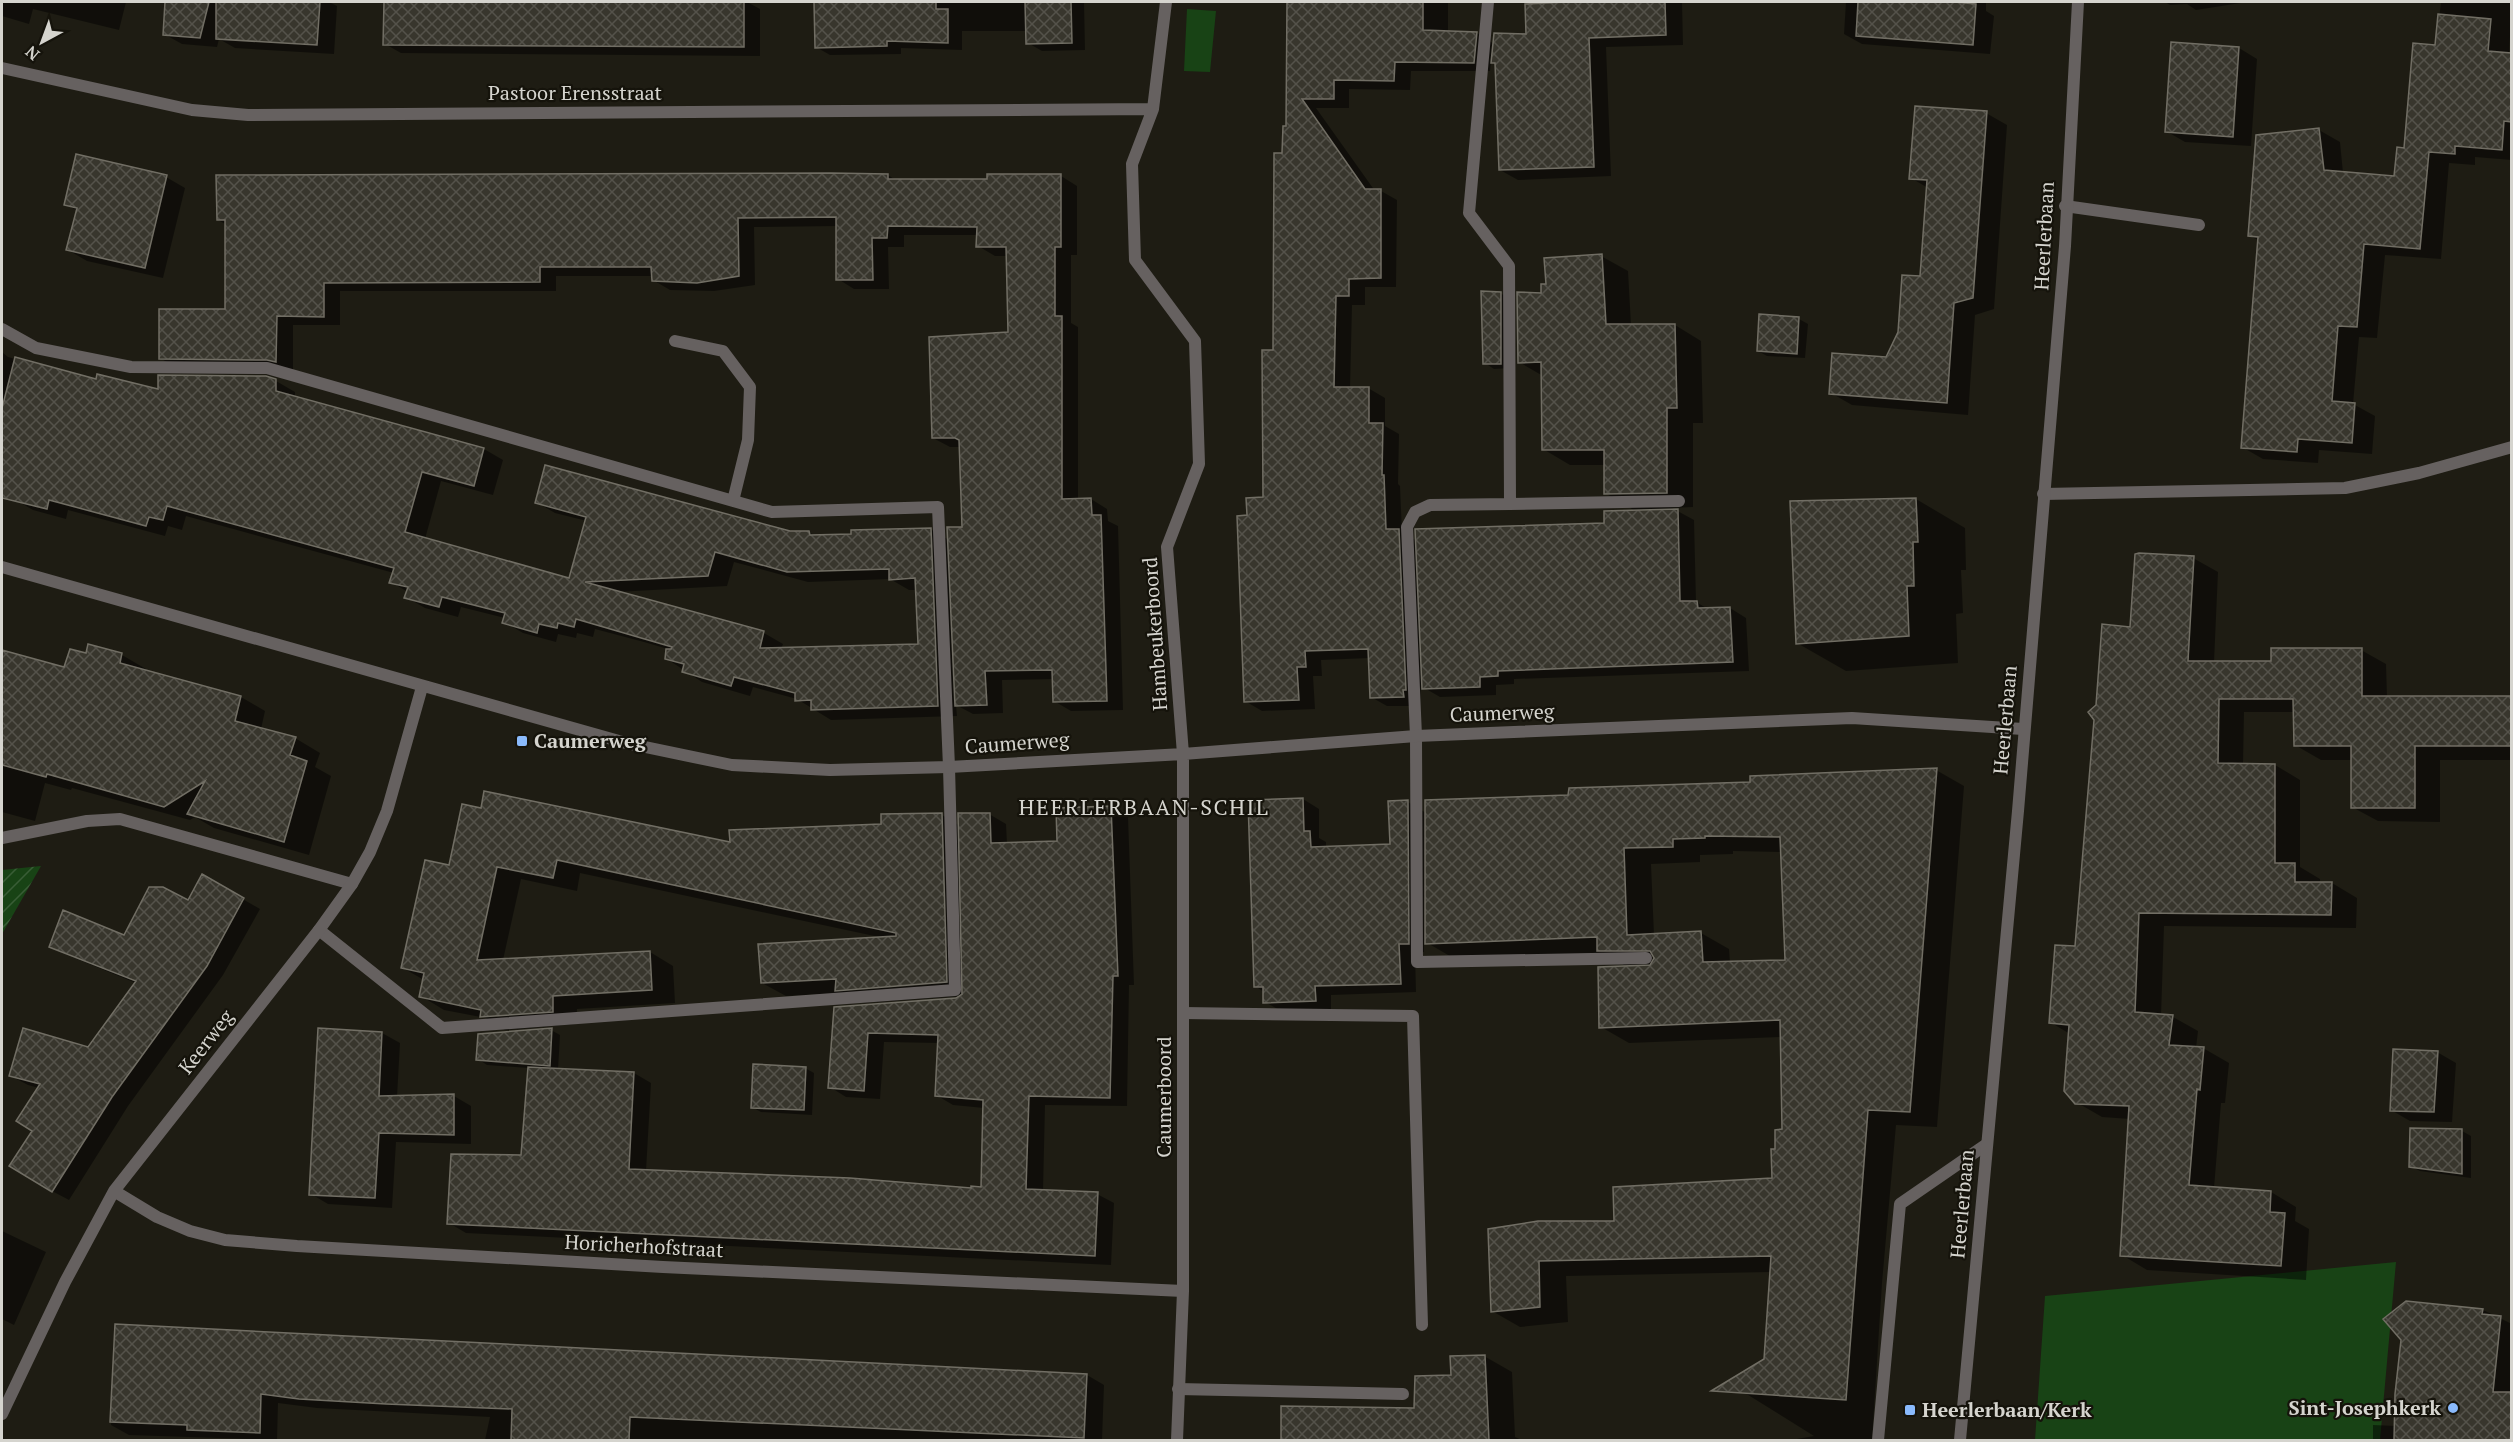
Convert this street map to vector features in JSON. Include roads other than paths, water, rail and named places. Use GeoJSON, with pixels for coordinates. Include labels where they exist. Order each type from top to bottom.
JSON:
{"type":"FeatureCollection","features":[{"type":"Feature","properties":{"kind":"street","name":"Hambeukerboord"},"geometry":{"type":"LineString","coordinates":[[1166,2],[1153,109],[1132,164],[1135,260],[1195,341],[1199,464],[1167,547],[1184,754]]}},
{"type":"Feature","properties":{"kind":"street"},"geometry":{"type":"LineString","coordinates":[[1488,2],[1469,213],[1509,266],[1510,504]]}},
{"type":"Feature","properties":{"kind":"street","name":"Heerlerbaan"},"geometry":{"type":"LineString","coordinates":[[1960,1440],[2065,246],[2065,206],[2078,2]]}},
{"type":"Feature","properties":{"kind":"street","name":"Pastoor Erensstraat"},"geometry":{"type":"LineString","coordinates":[[2,68],[192,110],[248,115],[1153,109]]}},
{"type":"Feature","properties":{"kind":"street"},"geometry":{"type":"LineString","coordinates":[[2065,206],[2199,225]]}},
{"type":"Feature","properties":{"kind":"street"},"geometry":{"type":"LineString","coordinates":[[2,329],[36,348],[131,368],[267,368],[772,512],[938,507],[949,767],[955,990],[442,1028],[319,930]]}},
{"type":"Feature","properties":{"kind":"street"},"geometry":{"type":"LineString","coordinates":[[675,341],[723,351],[750,387],[748,440],[733,501]]}},
{"type":"Feature","properties":{"kind":"street"},"geometry":{"type":"LineString","coordinates":[[2043,494],[2345,488],[2420,473],[2511,447]]}},
{"type":"Feature","properties":{"kind":"street"},"geometry":{"type":"LineString","coordinates":[[1646,957],[1417,962],[1416,736],[1407,527],[1415,512],[1430,505],[1679,501]]}},
{"type":"Feature","properties":{"kind":"street","name":"Caumerweg"},"geometry":{"type":"LineString","coordinates":[[2,567],[626,743],[732,765],[830,770],[949,767],[1184,754],[1416,736],[1852,718],[2024,729]]}},
{"type":"Feature","properties":{"kind":"street","name":"Keerweg"},"geometry":{"type":"LineString","coordinates":[[2,1414],[65,1282],[114,1191],[319,930],[352,884],[370,852],[387,811],[422,687]]}},
{"type":"Feature","properties":{"kind":"street","name":"Caumerboord"},"geometry":{"type":"LineString","coordinates":[[1177,1440],[1183,1291],[1184,754]]}},
{"type":"Feature","properties":{"kind":"street"},"geometry":{"type":"LineString","coordinates":[[2,838],[87,821],[120,819],[352,884]]}},
{"type":"Feature","properties":{"kind":"street"},"geometry":{"type":"LineString","coordinates":[[1183,1013],[1413,1016],[1422,1325]]}},
{"type":"Feature","properties":{"kind":"street"},"geometry":{"type":"LineString","coordinates":[[1878,1440],[1900,1204],[1987,1143]]}},
{"type":"Feature","properties":{"kind":"street","name":"Horicherhofstraat"},"geometry":{"type":"LineString","coordinates":[[114,1191],[158,1217],[190,1231],[225,1240],[663,1268],[1183,1291]]}},
{"type":"Feature","properties":{"kind":"street"},"geometry":{"type":"LineString","coordinates":[[1178,1389],[1403,1394]]}},
{"type":"Feature","properties":{"kind":"place","name":"Caumerweg"},"geometry":{"type":"Point","coordinates":[522,741]}},
{"type":"Feature","properties":{"kind":"place","name":"Sint-Josephkerk"},"geometry":{"type":"Point","coordinates":[2453,1408]}},
{"type":"Feature","properties":{"kind":"place","name":"Heerlerbaan/Kerk"},"geometry":{"type":"Point","coordinates":[1910,1410]}},
{"type":"Feature","properties":{"kind":"district","name":"HEERLERBAAN-SCHIL"},"geometry":{"type":"Point","coordinates":[1144,807]}}]}
